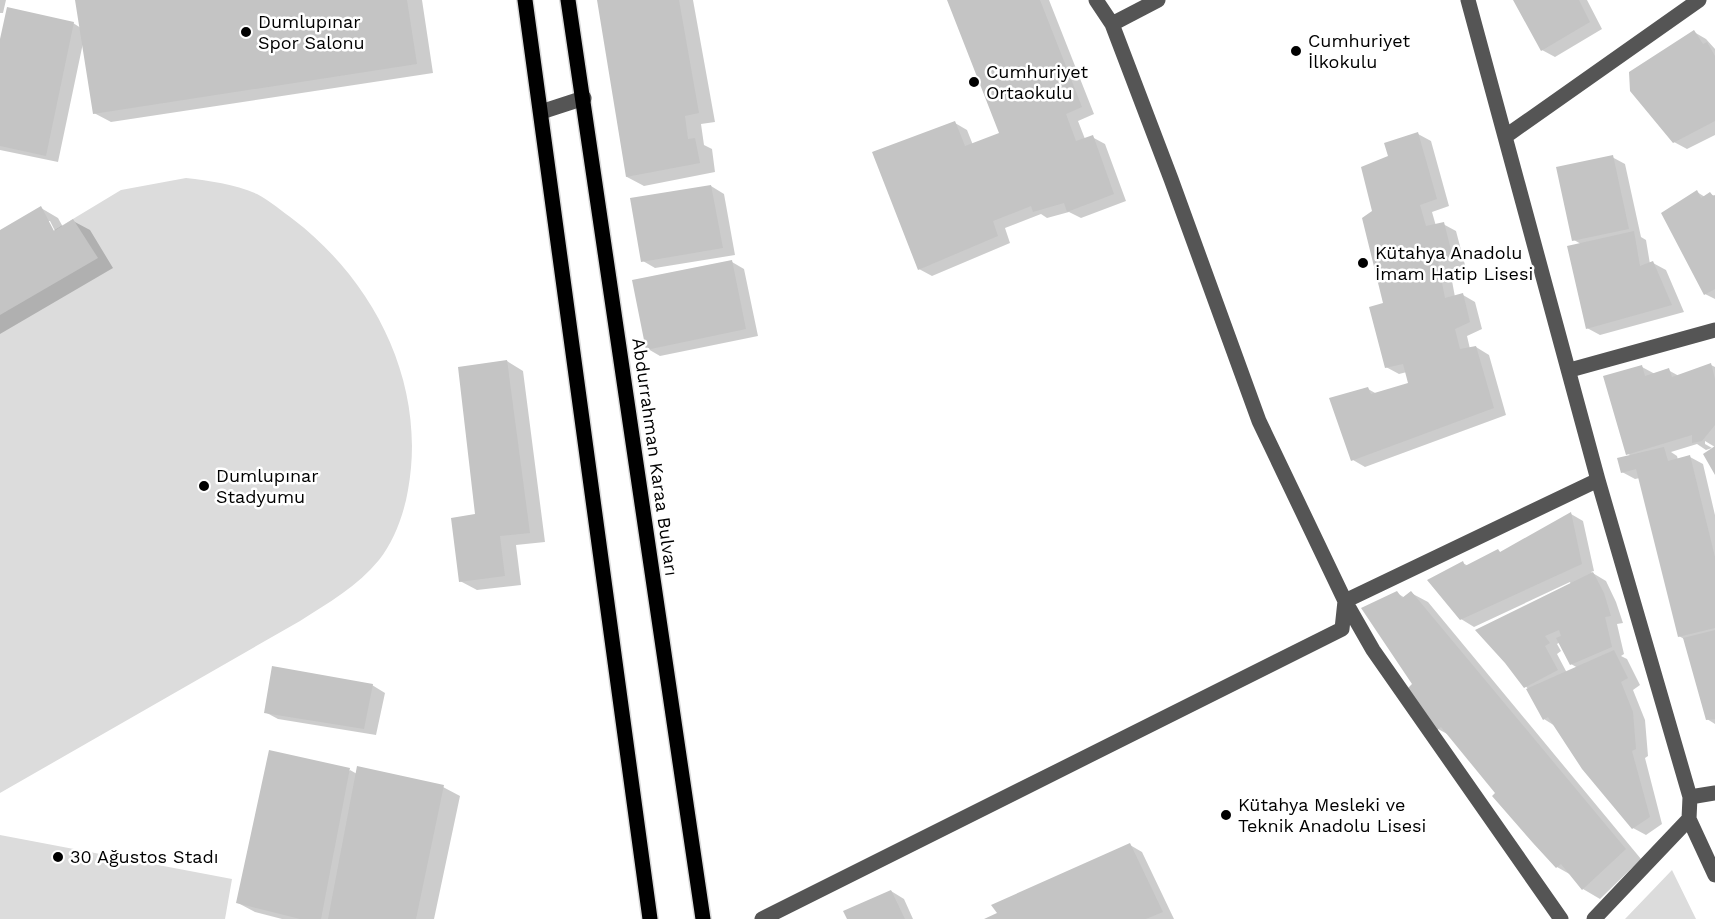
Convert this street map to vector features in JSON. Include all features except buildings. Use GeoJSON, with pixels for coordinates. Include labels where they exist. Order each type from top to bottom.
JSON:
{"type":"FeatureCollection","features":[{"type":"Feature","properties":{"kind":"main road"},"geometry":{"type":"LineString","coordinates":[[525,0],[650,919]]}},
{"type":"Feature","properties":{"kind":"main road","name":"Abdurrahman Karaa Bulvarı"},"geometry":{"type":"LineString","coordinates":[[568,0],[703,919]]}},
{"type":"Feature","properties":{"kind":"street"},"geometry":{"type":"LineString","coordinates":[[1096,0],[1112,24],[1171,178],[1259,421],[1345,602],[1373,650],[1561,919]]}},
{"type":"Feature","properties":{"kind":"street"},"geometry":{"type":"LineString","coordinates":[[1112,24],[1158,0]]}},
{"type":"Feature","properties":{"kind":"street"},"geometry":{"type":"LineString","coordinates":[[1468,0],[1598,480],[1690,796],[1689,819],[1715,875]]}},
{"type":"Feature","properties":{"kind":"street"},"geometry":{"type":"LineString","coordinates":[[1506,136],[1699,0]]}},
{"type":"Feature","properties":{"kind":"street"},"geometry":{"type":"LineString","coordinates":[[541,112],[584,98]]}},
{"type":"Feature","properties":{"kind":"street"},"geometry":{"type":"LineString","coordinates":[[1570,370],[1715,330]]}},
{"type":"Feature","properties":{"kind":"street"},"geometry":{"type":"LineString","coordinates":[[1345,602],[1598,480]]}},
{"type":"Feature","properties":{"kind":"street"},"geometry":{"type":"LineString","coordinates":[[762,919],[1342,629],[1345,602]]}},
{"type":"Feature","properties":{"kind":"street"},"geometry":{"type":"LineString","coordinates":[[1690,796],[1715,793]]}},
{"type":"Feature","properties":{"kind":"street"},"geometry":{"type":"LineString","coordinates":[[1598,918],[1689,819]]}},
{"type":"Feature","properties":{"kind":"shaded area","name":"Dumlupınar Stadyumu"},"geometry":{"type":"Polygon","coordinates":[[[186,178],[240,188],[257,194],[271,203],[323,245],[349,274],[371,306],[389,340],[402,375],[410,413],[412,451],[404,508],[394,536],[379,560],[342,594],[300,621],[0,793],[0,263],[121,190],[186,178]]]}},
{"type":"Feature","properties":{"kind":"shaded area","name":"30 Ağustos Stadı"},"geometry":{"type":"Polygon","coordinates":[[[0,835],[232,879],[225,919],[0,919],[0,835]]]}},
{"type":"Feature","properties":{"kind":"shaded area"},"geometry":{"type":"Polygon","coordinates":[[[1672,870],[1696,919],[1625,919],[1672,870]]]}},
{"type":"Feature","properties":{"kind":"place","name":"Dumlupınar Spor Salonu"},"geometry":{"type":"Point","coordinates":[246,32]}},
{"type":"Feature","properties":{"kind":"place","name":"Cumhuriyet İlkokulu"},"geometry":{"type":"Point","coordinates":[1296,51]}},
{"type":"Feature","properties":{"kind":"place","name":"Cumhuriyet Ortaokulu"},"geometry":{"type":"Point","coordinates":[974,82]}},
{"type":"Feature","properties":{"kind":"place","name":"Kütahya Anadolu İmam Hatip Lisesi"},"geometry":{"type":"Point","coordinates":[1363,263]}},
{"type":"Feature","properties":{"kind":"place","name":"Dumlupınar Stadyumu"},"geometry":{"type":"Point","coordinates":[204,486]}},
{"type":"Feature","properties":{"kind":"place","name":"Kütahya Mesleki ve Teknik Anadolu Lisesi"},"geometry":{"type":"Point","coordinates":[1226,815]}},
{"type":"Feature","properties":{"kind":"place","name":"30 Ağustos Stadı"},"geometry":{"type":"Point","coordinates":[58,857]}}]}
